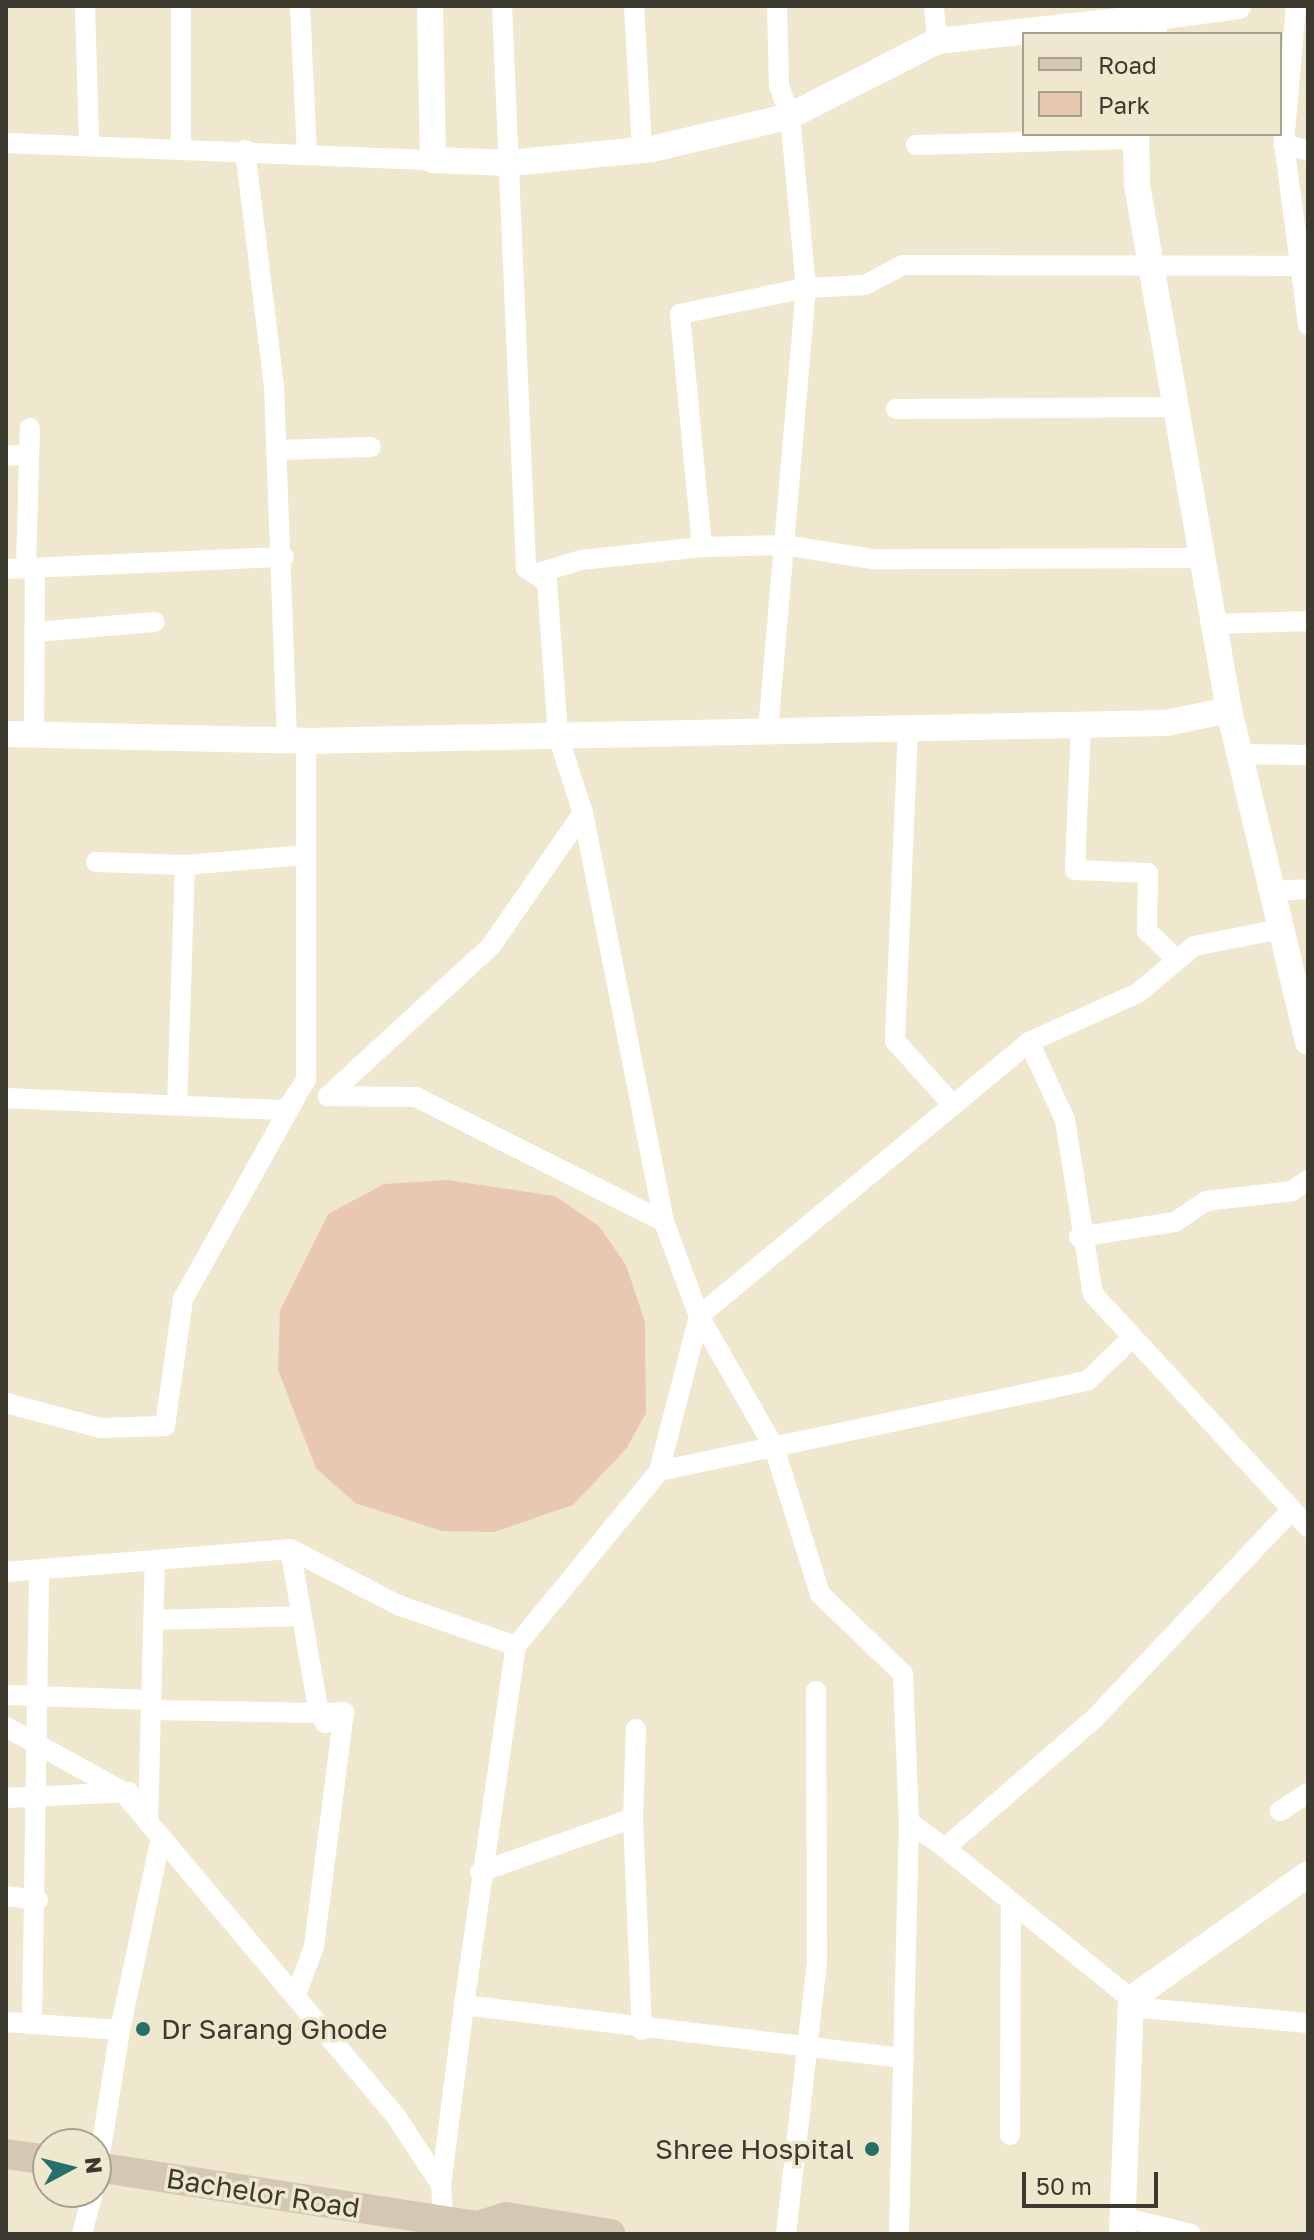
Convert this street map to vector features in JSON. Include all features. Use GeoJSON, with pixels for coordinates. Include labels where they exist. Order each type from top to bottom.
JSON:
{"type":"FeatureCollection","features":[{"type":"Feature","properties":{"kind":"main road"},"geometry":{"type":"LineString","coordinates":[[6,2154],[32,2158]]}},
{"type":"Feature","properties":{"kind":"main road","name":"Bachelor Road"},"geometry":{"type":"LineString","coordinates":[[112,2179],[444,2227],[482,2230],[506,2217],[611,2234]]}},
{"type":"Feature","properties":{"kind":"street"},"geometry":{"type":"LineString","coordinates":[[85,6],[89,143]]}},
{"type":"Feature","properties":{"kind":"street"},"geometry":{"type":"LineString","coordinates":[[181,6],[181,147]]}},
{"type":"Feature","properties":{"kind":"street"},"geometry":{"type":"LineString","coordinates":[[300,6],[307,153]]}},
{"type":"Feature","properties":{"kind":"street"},"geometry":{"type":"LineString","coordinates":[[430,6],[433,160]]}},
{"type":"Feature","properties":{"kind":"street"},"geometry":{"type":"LineString","coordinates":[[502,6],[526,568],[547,582],[558,736],[583,813],[664,1222],[699,1316],[774,1447],[820,1594],[903,1674],[909,1822],[899,2234]]}},
{"type":"Feature","properties":{"kind":"street"},"geometry":{"type":"LineString","coordinates":[[634,6],[642,150]]}},
{"type":"Feature","properties":{"kind":"street"},"geometry":{"type":"LineString","coordinates":[[768,731],[806,288],[790,116],[779,86],[777,6]]}},
{"type":"Feature","properties":{"kind":"street"},"geometry":{"type":"LineString","coordinates":[[934,6],[937,41]]}},
{"type":"Feature","properties":{"kind":"street"},"geometry":{"type":"LineString","coordinates":[[1026,32],[1155,19],[1238,6]]}},
{"type":"Feature","properties":{"kind":"street"},"geometry":{"type":"LineString","coordinates":[[1296,6],[1284,144],[1297,266],[1308,325]]}},
{"type":"Feature","properties":{"kind":"street"},"geometry":{"type":"LineString","coordinates":[[6,143],[89,143],[510,163],[642,150],[790,116],[937,41],[1022,32]]}},
{"type":"Feature","properties":{"kind":"street"},"geometry":{"type":"LineString","coordinates":[[916,145],[1136,136],[1151,267],[1229,710],[1306,1028]]}},
{"type":"Feature","properties":{"kind":"street"},"geometry":{"type":"LineString","coordinates":[[1284,144],[1308,151]]}},
{"type":"Feature","properties":{"kind":"street"},"geometry":{"type":"LineString","coordinates":[[6,1403],[100,1428],[165,1426],[183,1299],[306,1080],[306,855],[278,450],[245,150]]}},
{"type":"Feature","properties":{"kind":"street"},"geometry":{"type":"LineString","coordinates":[[702,547],[680,314],[806,288],[865,285],[903,265],[1297,266]]}},
{"type":"Feature","properties":{"kind":"street"},"geometry":{"type":"LineString","coordinates":[[896,409],[1176,407]]}},
{"type":"Feature","properties":{"kind":"street"},"geometry":{"type":"LineString","coordinates":[[30,428],[22,568],[35,632],[34,734]]}},
{"type":"Feature","properties":{"kind":"street"},"geometry":{"type":"LineString","coordinates":[[278,450],[371,447]]}},
{"type":"Feature","properties":{"kind":"street"},"geometry":{"type":"LineString","coordinates":[[6,456],[29,454]]}},
{"type":"Feature","properties":{"kind":"street"},"geometry":{"type":"LineString","coordinates":[[535,574],[581,560],[702,547],[784,545],[872,559],[1202,558]]}},
{"type":"Feature","properties":{"kind":"street"},"geometry":{"type":"LineString","coordinates":[[22,568],[284,557]]}},
{"type":"Feature","properties":{"kind":"street"},"geometry":{"type":"LineString","coordinates":[[1213,624],[1308,621]]}},
{"type":"Feature","properties":{"kind":"street"},"geometry":{"type":"LineString","coordinates":[[35,632],[155,622]]}},
{"type":"Feature","properties":{"kind":"street"},"geometry":{"type":"LineString","coordinates":[[6,734],[296,741],[558,736],[1166,723],[1229,710]]}},
{"type":"Feature","properties":{"kind":"street"},"geometry":{"type":"LineString","coordinates":[[1081,725],[1075,870],[1148,873],[1147,931],[1177,960]]}},
{"type":"Feature","properties":{"kind":"street"},"geometry":{"type":"LineString","coordinates":[[908,728],[895,1041],[952,1104]]}},
{"type":"Feature","properties":{"kind":"street"},"geometry":{"type":"LineString","coordinates":[[1239,754],[1308,755]]}},
{"type":"Feature","properties":{"kind":"street"},"geometry":{"type":"LineString","coordinates":[[583,813],[491,946],[328,1096],[416,1097],[664,1222]]}},
{"type":"Feature","properties":{"kind":"street"},"geometry":{"type":"LineString","coordinates":[[96,862],[185,865],[306,855]]}},
{"type":"Feature","properties":{"kind":"street"},"geometry":{"type":"LineString","coordinates":[[177,1105],[185,865]]}},
{"type":"Feature","properties":{"kind":"street"},"geometry":{"type":"LineString","coordinates":[[1272,891],[1308,889]]}},
{"type":"Feature","properties":{"kind":"street"},"geometry":{"type":"LineString","coordinates":[[444,2227],[441,2185],[480,1872],[516,1646],[659,1471],[699,1316],[1029,1042],[1138,993],[1194,946],[1281,929]]}},
{"type":"Feature","properties":{"kind":"street"},"geometry":{"type":"LineString","coordinates":[[1029,1042],[1065,1120],[1079,1237],[1093,1294],[1288,1514],[1308,1527]]}},
{"type":"Feature","properties":{"kind":"street"},"geometry":{"type":"LineString","coordinates":[[6,1098],[286,1110],[306,1080]]}},
{"type":"Feature","properties":{"kind":"street"},"geometry":{"type":"LineString","coordinates":[[1079,1237],[1175,1222],[1206,1201],[1292,1191],[1308,1180]]}},
{"type":"Feature","properties":{"kind":"street"},"geometry":{"type":"LineString","coordinates":[[659,1471],[1087,1381],[1132,1338]]}},
{"type":"Feature","properties":{"kind":"street"},"geometry":{"type":"LineString","coordinates":[[945,1848],[1093,1720],[1288,1514]]}},
{"type":"Feature","properties":{"kind":"street"},"geometry":{"type":"LineString","coordinates":[[6,1572],[155,1563],[290,1549],[398,1605],[516,1646]]}},
{"type":"Feature","properties":{"kind":"street"},"geometry":{"type":"LineString","coordinates":[[290,1549],[319,1713]]}},
{"type":"Feature","properties":{"kind":"street"},"geometry":{"type":"LineString","coordinates":[[104,2128],[154,1829],[149,1794],[155,1563]]}},
{"type":"Feature","properties":{"kind":"street"},"geometry":{"type":"LineString","coordinates":[[32,2024],[42,1748],[39,1571]]}},
{"type":"Feature","properties":{"kind":"street"},"geometry":{"type":"LineString","coordinates":[[153,1620],[301,1616]]}},
{"type":"Feature","properties":{"kind":"street"},"geometry":{"type":"LineString","coordinates":[[786,2234],[803,2049],[817,1962],[816,1691]]}},
{"type":"Feature","properties":{"kind":"street"},"geometry":{"type":"LineString","coordinates":[[6,1695],[151,1705],[344,1712],[342,1747],[314,1947],[295,1997]]}},
{"type":"Feature","properties":{"kind":"street"},"geometry":{"type":"LineString","coordinates":[[6,1727],[122,1791],[397,2118],[441,2185]]}},
{"type":"Feature","properties":{"kind":"street"},"geometry":{"type":"LineString","coordinates":[[636,1729],[633,1818],[642,2030]]}},
{"type":"Feature","properties":{"kind":"street"},"geometry":{"type":"LineString","coordinates":[[6,1798],[41,1799],[122,1791],[149,1794]]}},
{"type":"Feature","properties":{"kind":"street"},"geometry":{"type":"LineString","coordinates":[[1280,1811],[1308,1793]]}},
{"type":"Feature","properties":{"kind":"street"},"geometry":{"type":"LineString","coordinates":[[480,1872],[633,1818]]}},
{"type":"Feature","properties":{"kind":"street"},"geometry":{"type":"LineString","coordinates":[[909,1822],[945,1848],[1131,2003],[1308,2023]]}},
{"type":"Feature","properties":{"kind":"street"},"geometry":{"type":"LineString","coordinates":[[1131,2003],[1308,1874]]}},
{"type":"Feature","properties":{"kind":"street"},"geometry":{"type":"LineString","coordinates":[[6,1896],[38,1900]]}},
{"type":"Feature","properties":{"kind":"street"},"geometry":{"type":"LineString","coordinates":[[1010,2135],[1011,1902]]}},
{"type":"Feature","properties":{"kind":"street"},"geometry":{"type":"LineString","coordinates":[[1131,2003],[1122,2225],[1191,2234]]}},
{"type":"Feature","properties":{"kind":"street"},"geometry":{"type":"LineString","coordinates":[[464,2005],[642,2030],[904,2058]]}},
{"type":"Feature","properties":{"kind":"street"},"geometry":{"type":"LineString","coordinates":[[6,2022],[120,2030]]}},
{"type":"Feature","properties":{"kind":"street"},"geometry":{"type":"LineString","coordinates":[[82,2234],[88,2208]]}},
{"type":"Feature","properties":{"kind":"green space"},"geometry":{"type":"Polygon","coordinates":[[[447,1180],[555,1196],[599,1226],[626,1265],[645,1322],[646,1413],[626,1449],[573,1505],[494,1532],[442,1531],[355,1503],[316,1468],[278,1370],[280,1310],[328,1214],[384,1184],[447,1180]]]}},
{"type":"Feature","properties":{"kind":"place","name":"Dr Sarang Ghode"},"geometry":{"type":"Point","coordinates":[143,2029]}},
{"type":"Feature","properties":{"kind":"place","name":"Shree Hospital"},"geometry":{"type":"Point","coordinates":[872,2149]}}]}
